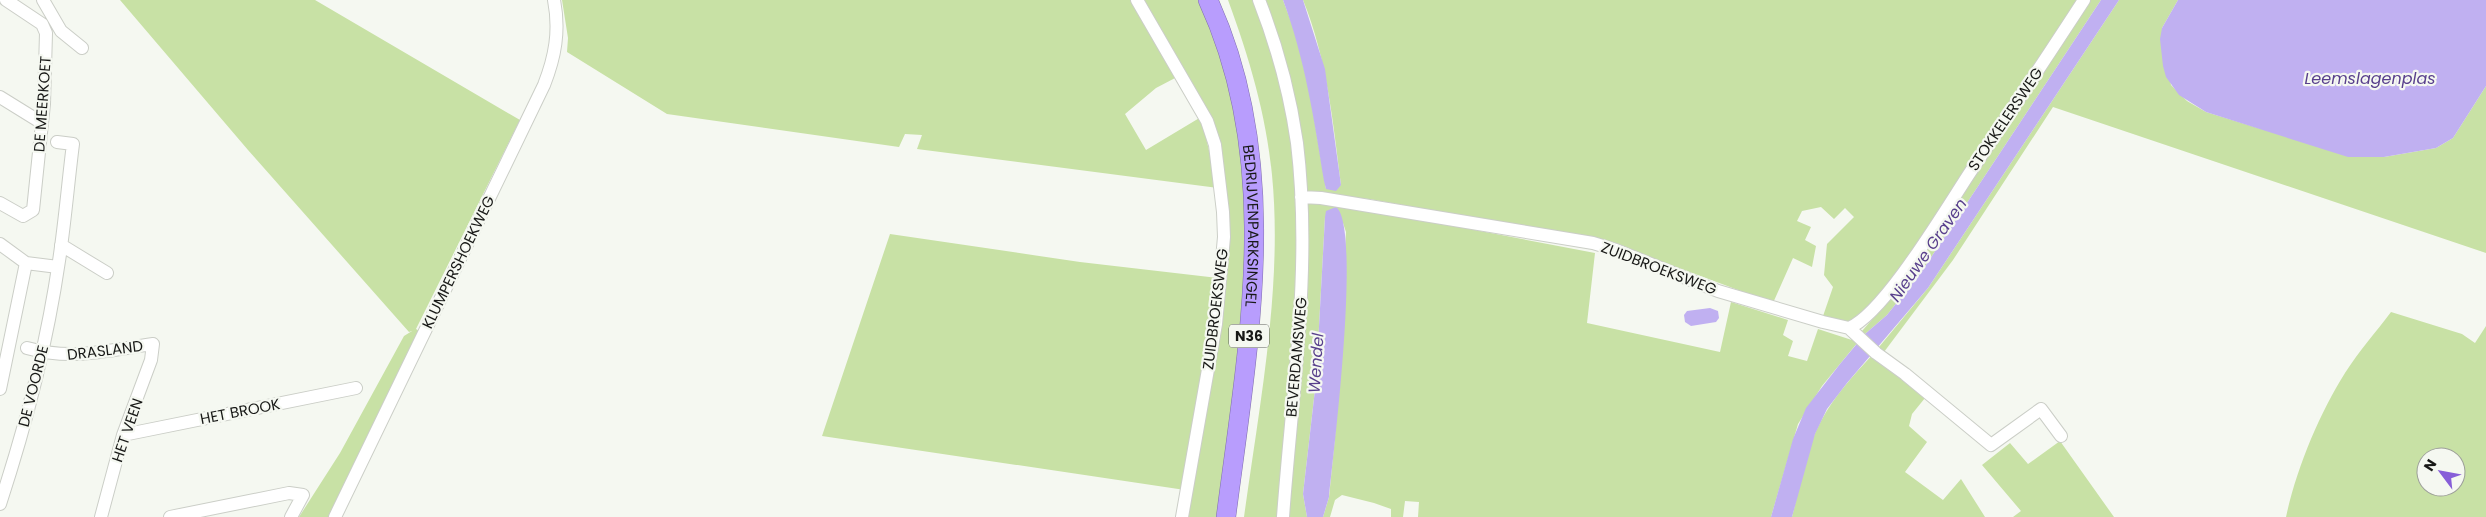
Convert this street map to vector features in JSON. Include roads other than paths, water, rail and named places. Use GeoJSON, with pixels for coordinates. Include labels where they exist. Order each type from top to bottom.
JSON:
{"type":"FeatureCollection","features":[{"type":"Feature","properties":{"kind":"highway","name":"BEDRIJVENPARKSINGEL"},"geometry":{"type":"LineString","coordinates":[[1208,0],[1237,84],[1251,154],[1255,204],[1253,294],[1226,517]]}},
{"type":"Feature","properties":{"kind":"highway","name":"BEDRIJVENPARKSINGEL"},"geometry":{"type":"LineString","coordinates":[[1218,0],[1234,41],[1246,83],[1260,151],[1264,195],[1265,245],[1261,312],[1236,517]]}},
{"type":"Feature","properties":{"kind":"street","name":"DE MEERKOET"},"geometry":{"type":"LineString","coordinates":[[0,203],[23,216],[33,210],[42,123],[45,27],[6,0]]}},
{"type":"Feature","properties":{"kind":"street"},"geometry":{"type":"LineString","coordinates":[[43,0],[61,30],[82,48]]}},
{"type":"Feature","properties":{"kind":"street","name":"KLUMPERSHOEKWEG"},"geometry":{"type":"LineString","coordinates":[[334,517],[544,85],[557,43],[558,27],[554,0]]}},
{"type":"Feature","properties":{"kind":"street","name":"ZUIDBROEKSWEG"},"geometry":{"type":"LineString","coordinates":[[1137,0],[1207,121],[1215,145],[1221,196],[1224,237],[1218,315],[1182,517]]}},
{"type":"Feature","properties":{"kind":"street"},"geometry":{"type":"LineString","coordinates":[[1259,0],[1286,85],[1297,142],[1301,197]]}},
{"type":"Feature","properties":{"kind":"street","name":"STOKKELERSWEG"},"geometry":{"type":"LineString","coordinates":[[1853,332],[1857,324],[1871,312],[1907,266],[2084,0]]}},
{"type":"Feature","properties":{"kind":"street"},"geometry":{"type":"LineString","coordinates":[[0,97],[42,123]]}},
{"type":"Feature","properties":{"kind":"street","name":"DE VOORDE"},"geometry":{"type":"LineString","coordinates":[[0,504],[14,461],[42,352],[58,266],[73,144],[56,142]]}},
{"type":"Feature","properties":{"kind":"street","name":"ZUIDBROEKSWEG"},"geometry":{"type":"LineString","coordinates":[[1301,197],[1322,198],[1593,243],[1616,250],[1718,291],[1853,332],[1876,353],[1905,374],[1991,446],[2041,410],[2061,436]]}},
{"type":"Feature","properties":{"kind":"street","name":"BEVERDAMSWEG"},"geometry":{"type":"LineString","coordinates":[[1283,517],[1302,284],[1301,197]]}},
{"type":"Feature","properties":{"kind":"street"},"geometry":{"type":"LineString","coordinates":[[0,244],[26,263],[58,266]]}},
{"type":"Feature","properties":{"kind":"street"},"geometry":{"type":"LineString","coordinates":[[61,245],[107,273]]}},
{"type":"Feature","properties":{"kind":"street"},"geometry":{"type":"LineString","coordinates":[[0,389],[5,343],[26,263]]}},
{"type":"Feature","properties":{"kind":"street","name":"DRASLAND"},"geometry":{"type":"LineString","coordinates":[[27,348],[62,355],[96,353],[153,344]]}},
{"type":"Feature","properties":{"kind":"street","name":"HET VEEN"},"geometry":{"type":"LineString","coordinates":[[101,517],[123,435],[146,375],[153,344]]}},
{"type":"Feature","properties":{"kind":"street","name":"HET BROOK"},"geometry":{"type":"LineString","coordinates":[[123,435],[356,388]]}},
{"type":"Feature","properties":{"kind":"street"},"geometry":{"type":"LineString","coordinates":[[170,517],[289,493],[303,495],[291,517]]}},
{"type":"Feature","properties":{"kind":"water"},"geometry":{"type":"Polygon","coordinates":[[[1283,0],[1303,0],[1325,69],[1341,185],[1336,191],[1326,189],[1303,67],[1283,0]]]}},
{"type":"Feature","properties":{"kind":"water"},"geometry":{"type":"Polygon","coordinates":[[[2101,0],[2119,0],[1928,288],[1827,409],[1815,434],[1792,517],[1771,517],[1793,439],[1806,408],[1865,334],[1887,315],[1922,271],[2101,0]]]}},
{"type":"Feature","properties":{"kind":"water","name":"Leemslagenplas"},"geometry":{"type":"Polygon","coordinates":[[[2178,0],[2486,0],[2486,86],[2453,138],[2436,148],[2384,157],[2348,157],[2206,112],[2179,95],[2166,77],[2160,39],[2162,28],[2178,0]]]}},
{"type":"Feature","properties":{"kind":"water"},"geometry":{"type":"Polygon","coordinates":[[[1336,207],[1343,223],[1346,255],[1344,344],[1340,393],[1329,497],[1323,517],[1307,517],[1303,494],[1316,381],[1325,217],[1326,211],[1336,207]]]}},
{"type":"Feature","properties":{"kind":"water"},"geometry":{"type":"Polygon","coordinates":[[[1710,308],[1718,311],[1719,318],[1716,322],[1691,326],[1685,322],[1684,315],[1687,311],[1710,308]]]}},
{"type":"Feature","properties":{"kind":"water label","name":"Nieuwe Graven"},"geometry":{"type":"Point","coordinates":[1928,250]}},
{"type":"Feature","properties":{"kind":"water label","name":"Wendel"},"geometry":{"type":"Point","coordinates":[1316,363]}}]}
